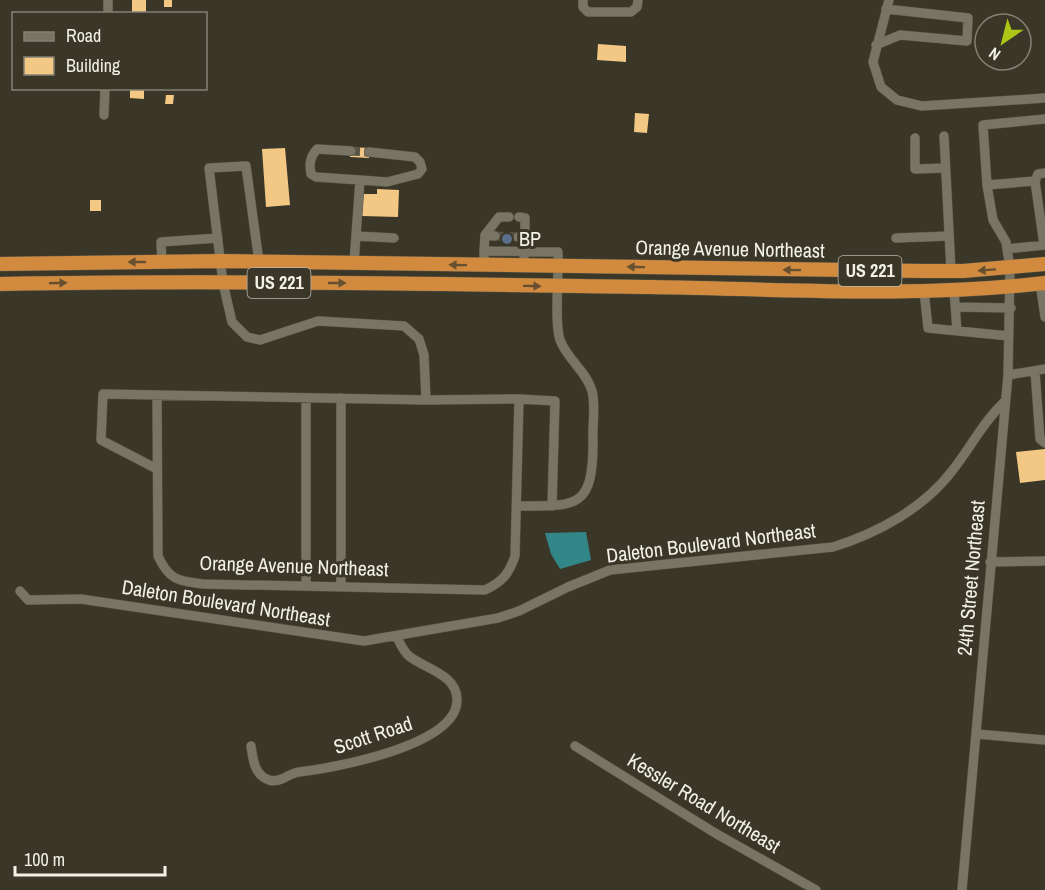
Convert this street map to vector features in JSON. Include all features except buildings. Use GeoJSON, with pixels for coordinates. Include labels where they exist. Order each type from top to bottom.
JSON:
{"type":"FeatureCollection","features":[{"type":"Feature","properties":{"kind":"highway","name":"Orange Avenue Northeast"},"geometry":{"type":"LineString","coordinates":[[0,264],[221,261],[484,265],[524,259],[559,266],[951,271],[1045,264]]}},
{"type":"Feature","properties":{"kind":"highway","name":"Orange Avenue Northeast"},"geometry":{"type":"LineString","coordinates":[[0,284],[223,283],[924,291],[1043,283]]}},
{"type":"Feature","properties":{"kind":"street"},"geometry":{"type":"LineString","coordinates":[[583,0],[583,7],[588,12],[631,12],[637,7],[638,0]]}},
{"type":"Feature","properties":{"kind":"street"},"geometry":{"type":"LineString","coordinates":[[876,45],[900,35],[967,41],[968,18],[888,5],[876,45],[873,62],[877,80],[888,94],[910,104],[962,105],[1045,98]]}},
{"type":"Feature","properties":{"kind":"street"},"geometry":{"type":"LineString","coordinates":[[104,116],[105,90]]}},
{"type":"Feature","properties":{"kind":"street","name":"24th Street Northeast"},"geometry":{"type":"LineString","coordinates":[[962,890],[1008,375],[1011,308],[1007,249],[993,220],[987,185],[983,125],[1045,119]]}},
{"type":"Feature","properties":{"kind":"street"},"geometry":{"type":"LineString","coordinates":[[944,136],[951,271]]}},
{"type":"Feature","properties":{"kind":"street"},"geometry":{"type":"LineString","coordinates":[[915,138],[915,169],[945,168]]}},
{"type":"Feature","properties":{"kind":"street"},"geometry":{"type":"LineString","coordinates":[[351,151],[317,149],[309,166],[311,174],[316,177],[387,182],[418,174],[422,169],[420,162],[414,157],[369,152]]}},
{"type":"Feature","properties":{"kind":"street"},"geometry":{"type":"LineString","coordinates":[[259,262],[246,166],[209,168],[223,283],[232,322],[248,337],[260,340],[318,321],[404,326],[419,339],[424,355],[426,400]]}},
{"type":"Feature","properties":{"kind":"street"},"geometry":{"type":"LineString","coordinates":[[1007,249],[1045,245],[1035,181],[1038,174],[1045,173]]}},
{"type":"Feature","properties":{"kind":"street"},"geometry":{"type":"LineString","coordinates":[[354,262],[360,180]]}},
{"type":"Feature","properties":{"kind":"street"},"geometry":{"type":"LineString","coordinates":[[987,185],[1035,181]]}},
{"type":"Feature","properties":{"kind":"street"},"geometry":{"type":"LineString","coordinates":[[484,250],[524,259],[521,237],[525,218],[499,216],[485,235],[484,250],[484,265]]}},
{"type":"Feature","properties":{"kind":"street"},"geometry":{"type":"LineString","coordinates":[[485,235],[495,236]]}},
{"type":"Feature","properties":{"kind":"street"},"geometry":{"type":"LineString","coordinates":[[356,236],[394,238]]}},
{"type":"Feature","properties":{"kind":"street"},"geometry":{"type":"LineString","coordinates":[[896,238],[949,236]]}},
{"type":"Feature","properties":{"kind":"street"},"geometry":{"type":"LineString","coordinates":[[162,261],[161,242],[219,238]]}},
{"type":"Feature","properties":{"kind":"street"},"geometry":{"type":"LineString","coordinates":[[517,506],[552,506],[573,503],[582,496],[589,485],[593,471],[592,392],[560,339],[559,266]]}},
{"type":"Feature","properties":{"kind":"street"},"geometry":{"type":"LineString","coordinates":[[1043,283],[1045,313]]}},
{"type":"Feature","properties":{"kind":"street"},"geometry":{"type":"LineString","coordinates":[[954,290],[957,331]]}},
{"type":"Feature","properties":{"kind":"street"},"geometry":{"type":"LineString","coordinates":[[924,291],[928,328],[1009,336]]}},
{"type":"Feature","properties":{"kind":"street"},"geometry":{"type":"LineString","coordinates":[[955,307],[1011,308]]}},
{"type":"Feature","properties":{"kind":"street"},"geometry":{"type":"LineString","coordinates":[[1008,375],[1040,370],[1040,439],[1045,443]]}},
{"type":"Feature","properties":{"kind":"street"},"geometry":{"type":"LineString","coordinates":[[157,469],[101,440],[104,394],[555,401],[552,506]]}},
{"type":"Feature","properties":{"kind":"street","name":"Orange Avenue Northeast"},"geometry":{"type":"LineString","coordinates":[[157,395],[158,556],[164,569],[177,581],[203,584],[485,590],[500,583],[510,571],[515,556],[519,399]]}},
{"type":"Feature","properties":{"kind":"street"},"geometry":{"type":"LineString","coordinates":[[306,398],[306,586]]}},
{"type":"Feature","properties":{"kind":"street"},"geometry":{"type":"LineString","coordinates":[[341,398],[341,587]]}},
{"type":"Feature","properties":{"kind":"street","name":"Daleton Boulevard Northeast"},"geometry":{"type":"LineString","coordinates":[[20,591],[28,600],[81,599],[350,640],[397,637],[519,611],[610,570],[824,548],[857,539],[904,513],[942,483],[981,426],[1005,400]]}},
{"type":"Feature","properties":{"kind":"street"},"geometry":{"type":"LineString","coordinates":[[990,562],[1045,561]]}},
{"type":"Feature","properties":{"kind":"street","name":"Scott Road"},"geometry":{"type":"LineString","coordinates":[[251,746],[255,768],[272,781],[296,772],[337,766],[387,752],[414,743],[441,727],[456,708],[457,701],[453,685],[445,677],[409,656],[397,637]]}},
{"type":"Feature","properties":{"kind":"street"},"geometry":{"type":"LineString","coordinates":[[977,734],[1045,740]]}},
{"type":"Feature","properties":{"kind":"street","name":"Kessler Road Northeast"},"geometry":{"type":"LineString","coordinates":[[575,746],[715,833],[816,890]]}},
{"type":"Feature","properties":{"kind":"water"},"geometry":{"type":"Polygon","coordinates":[[[586,532],[591,560],[560,569],[551,554],[545,533],[586,532]]]}},
{"type":"Feature","properties":{"kind":"tunnel"},"geometry":{"type":"LineString","coordinates":[[351,151],[369,152]]}},
{"type":"Feature","properties":{"kind":"tunnel"},"geometry":{"type":"LineString","coordinates":[[495,236],[518,237]]}},
{"type":"Feature","properties":{"kind":"place","name":"BP"},"geometry":{"type":"Point","coordinates":[507,239]}}]}
